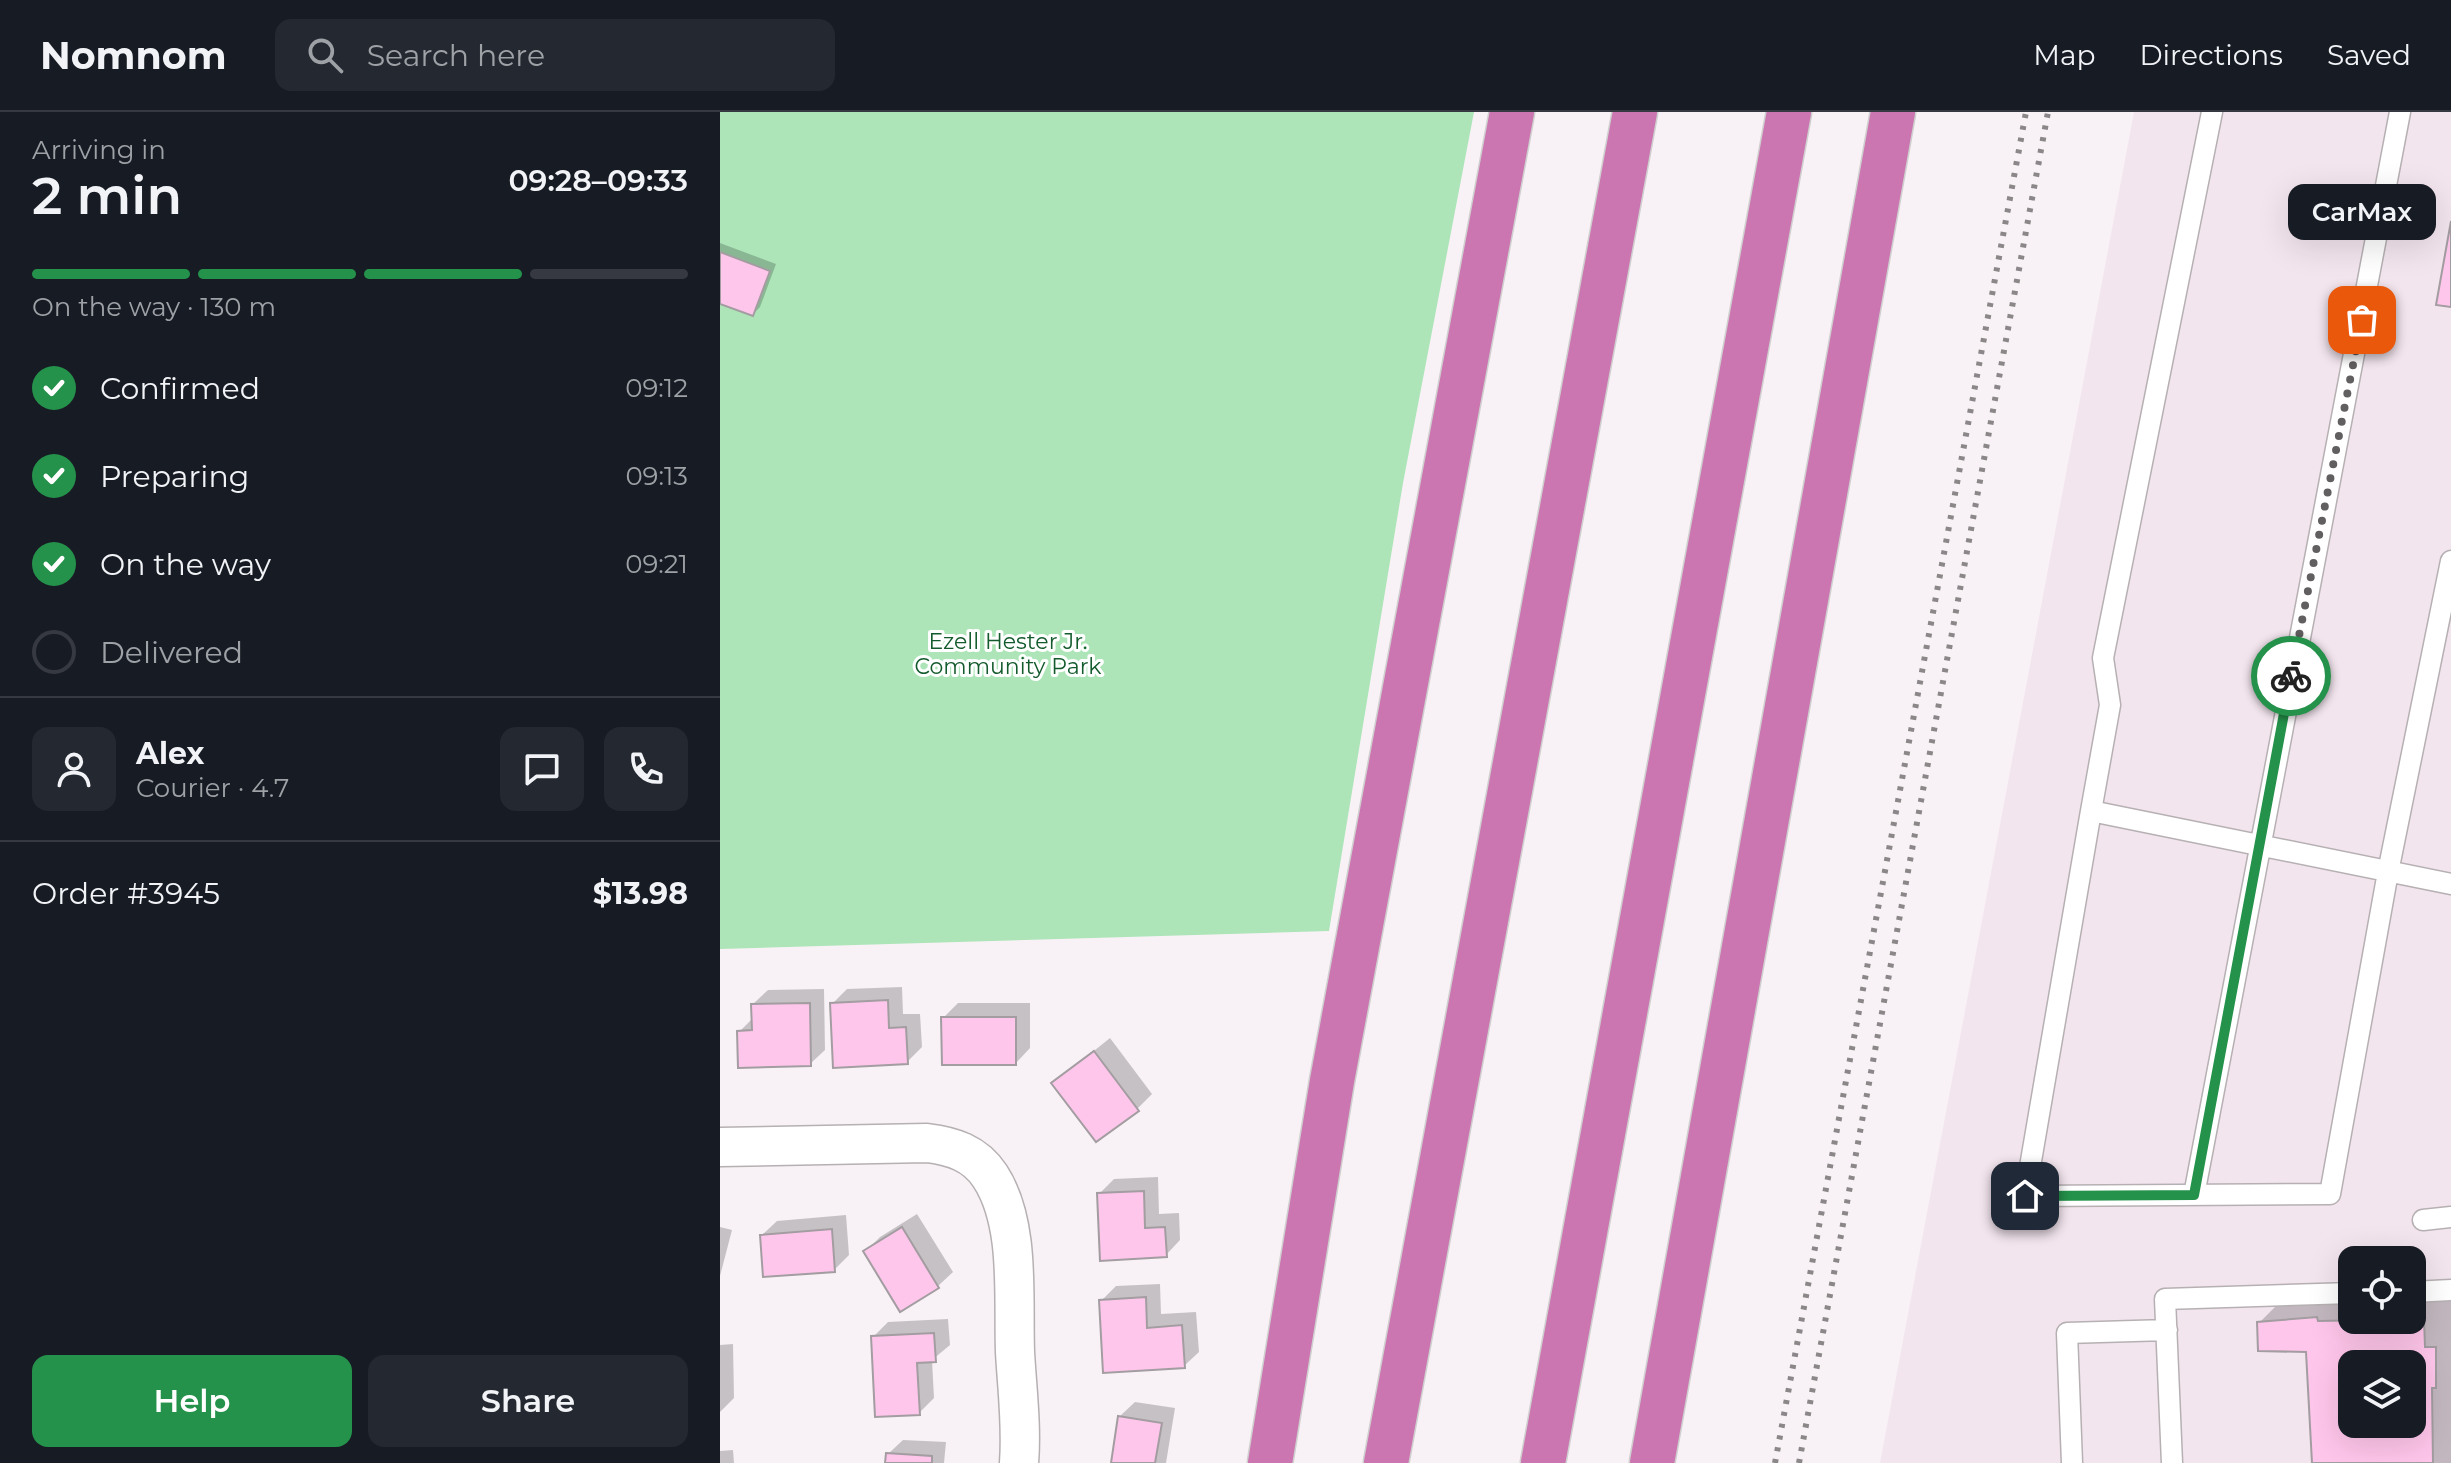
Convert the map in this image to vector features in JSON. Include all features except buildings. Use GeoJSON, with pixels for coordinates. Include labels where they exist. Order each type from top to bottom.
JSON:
{"type":"FeatureCollection","features":[{"type":"Feature","properties":{"kind":"highway"},"geometry":{"type":"LineString","coordinates":[[1270,1463],[1332,1081],[1512,112]]}},
{"type":"Feature","properties":{"kind":"highway"},"geometry":{"type":"LineString","coordinates":[[1386,1463],[1635,112]]}},
{"type":"Feature","properties":{"kind":"highway"},"geometry":{"type":"LineString","coordinates":[[1543,1463],[1789,112]]}},
{"type":"Feature","properties":{"kind":"highway"},"geometry":{"type":"LineString","coordinates":[[1652,1463],[1893,112]]}},
{"type":"Feature","properties":{"kind":"street"},"geometry":{"type":"LineString","coordinates":[[720,1147],[927,1143],[952,1146],[974,1158],[990,1175],[1001,1200],[1010,1238],[1019,1463]]}},
{"type":"Feature","properties":{"kind":"lane"},"geometry":{"type":"LineString","coordinates":[[2212,112],[2103,658],[2110,705],[2025,1196],[2330,1194],[2388,872],[2451,561]]}},
{"type":"Feature","properties":{"kind":"lane"},"geometry":{"type":"LineString","coordinates":[[2194,1195],[2400,112]]}},
{"type":"Feature","properties":{"kind":"lane"},"geometry":{"type":"LineString","coordinates":[[2091,811],[2451,884]]}},
{"type":"Feature","properties":{"kind":"lane"},"geometry":{"type":"LineString","coordinates":[[2423,1220],[2451,1217]]}},
{"type":"Feature","properties":{"kind":"lane"},"geometry":{"type":"LineString","coordinates":[[2426,1291],[2451,1290]]}},
{"type":"Feature","properties":{"kind":"lane"},"geometry":{"type":"LineString","coordinates":[[2172,1463],[2165,1299],[2338,1293]]}},
{"type":"Feature","properties":{"kind":"lane"},"geometry":{"type":"LineString","coordinates":[[2072,1463],[2067,1333],[2167,1330]]}},
{"type":"Feature","properties":{"kind":"shaded area"},"geometry":{"type":"Polygon","coordinates":[[[2134,112],[2451,112],[2451,1463],[1880,1463],[2134,112]]]}},
{"type":"Feature","properties":{"kind":"green space","name":"Ezell Hester Jr. Community Park"},"geometry":{"type":"Polygon","coordinates":[[[720,112],[1474,112],[1403,483],[1329,931],[720,949],[720,112]]]}},
{"type":"Feature","properties":{"kind":"railway"},"geometry":{"type":"LineString","coordinates":[[1775,1463],[2026,112]]}},
{"type":"Feature","properties":{"kind":"railway"},"geometry":{"type":"LineString","coordinates":[[1799,1463],[2048,112]]}},
{"type":"Feature","properties":{"kind":"way so far"},"geometry":{"type":"LineString","coordinates":[[2291,676],[2362,320]]}},
{"type":"Feature","properties":{"kind":"place","name":"CarMax"},"geometry":{"type":"Point","coordinates":[2362,320]}},
{"type":"Feature","properties":{"kind":"route"},"geometry":{"type":"LineString","coordinates":[[2025,1196],[2194,1195],[2291,676]]}}]}
